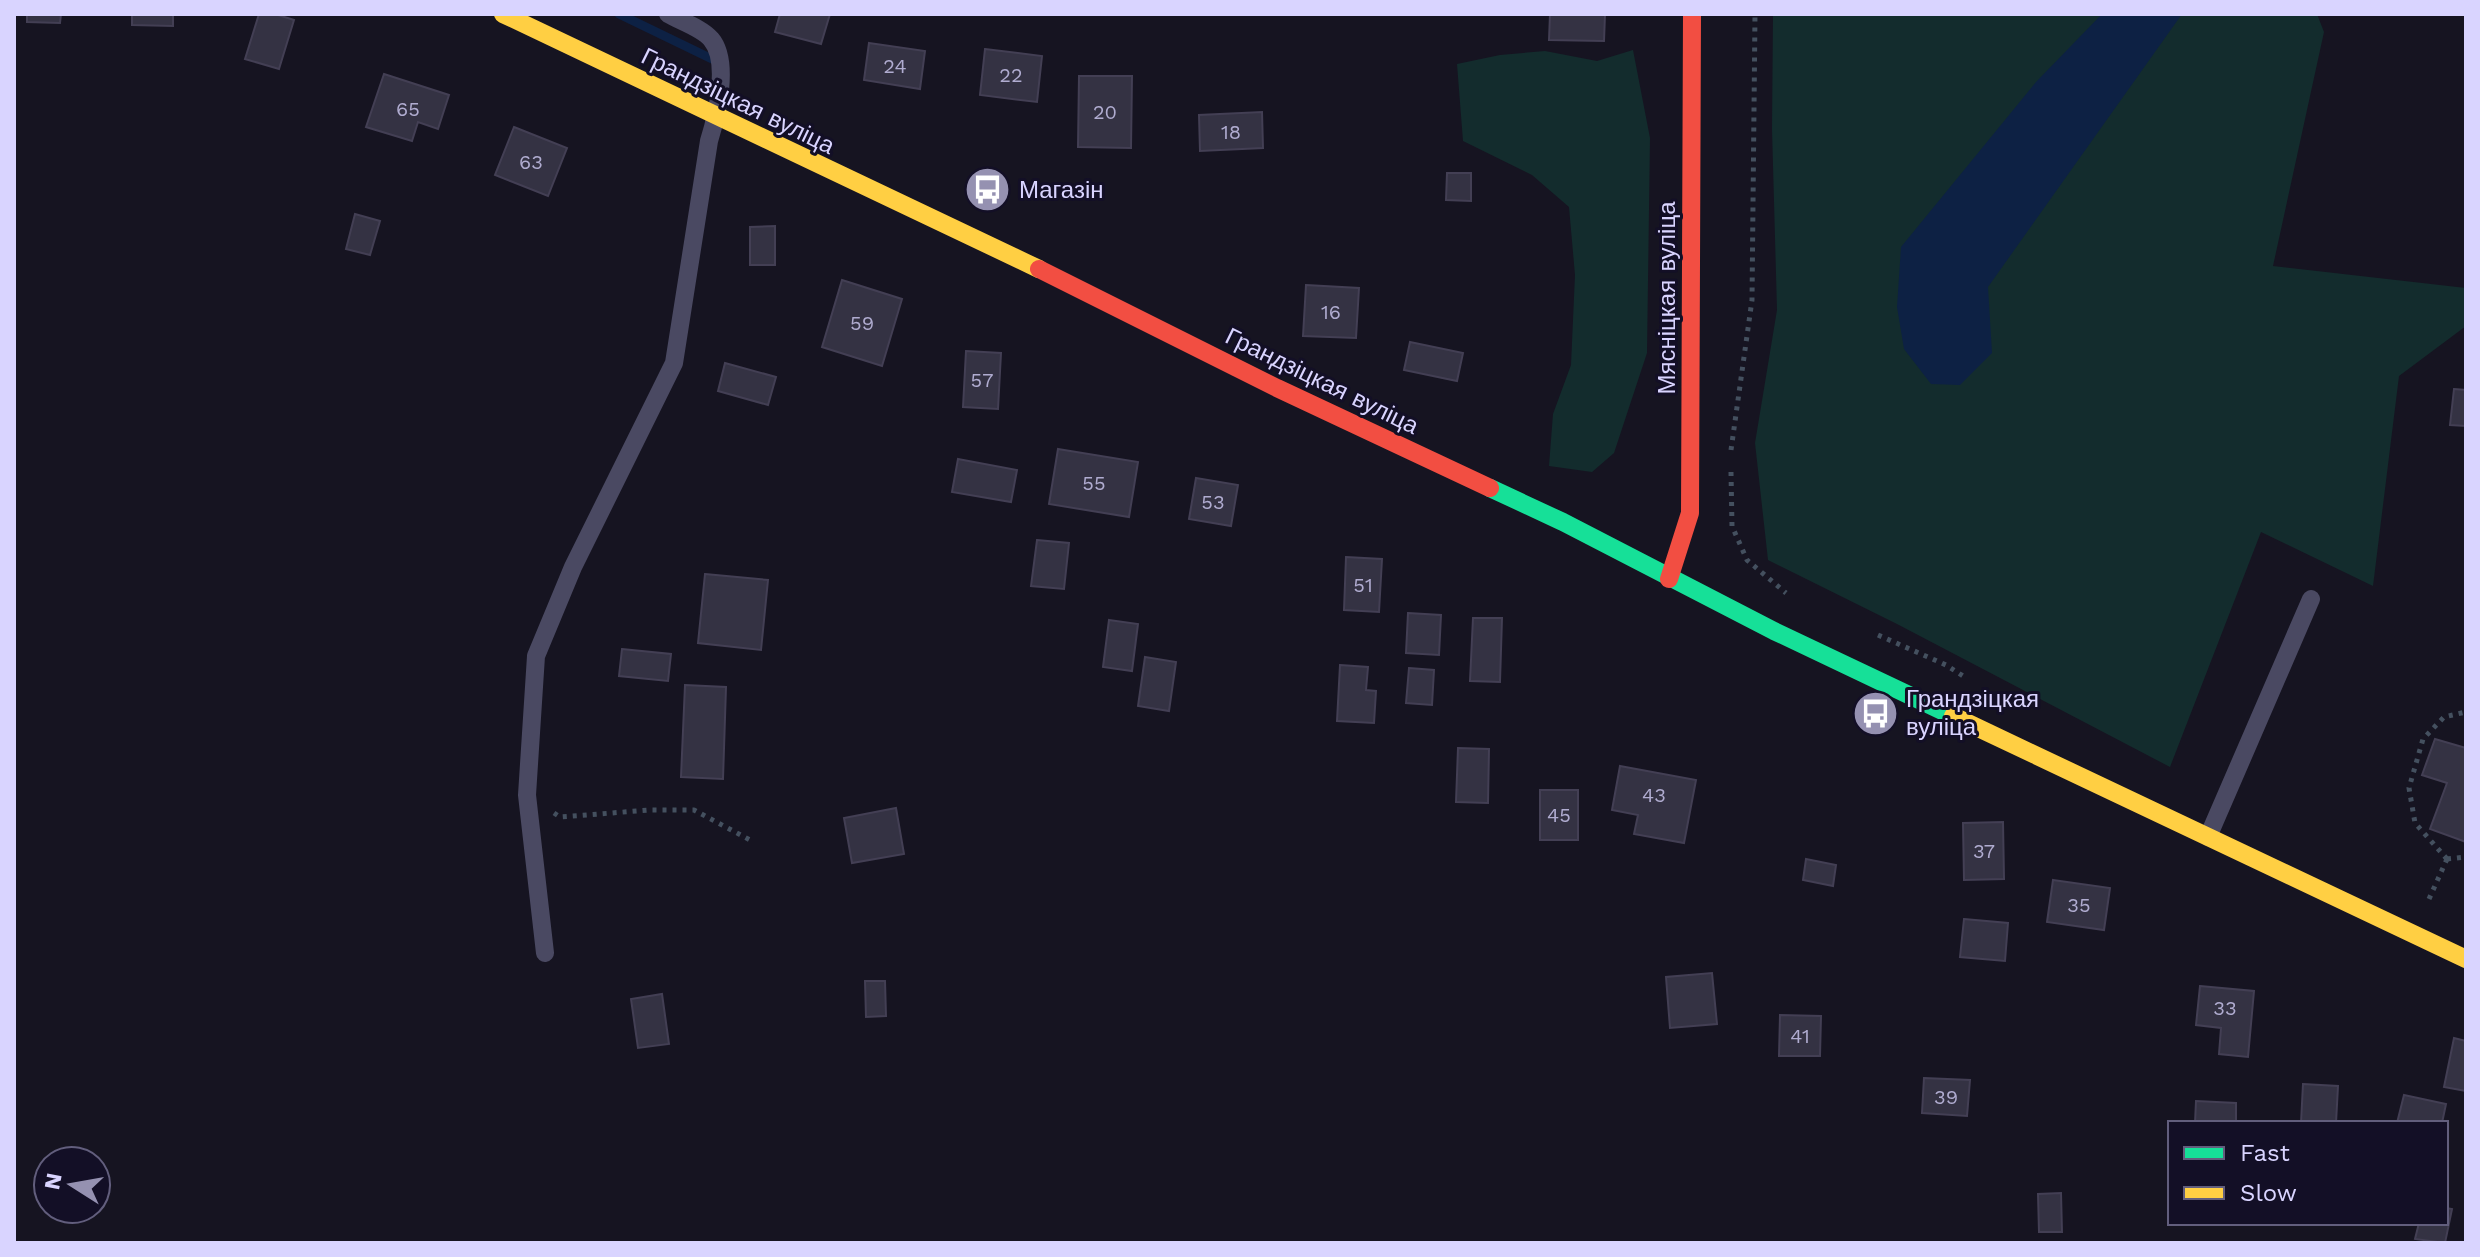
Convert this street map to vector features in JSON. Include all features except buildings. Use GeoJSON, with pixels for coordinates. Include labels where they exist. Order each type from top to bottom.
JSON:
{"type":"FeatureCollection","features":[{"type":"Feature","properties":{"kind":"main road","name":"Мясніцкая вуліца"},"geometry":{"type":"LineString","coordinates":[[1669,579],[1690,513],[1692,14]]}},
{"type":"Feature","properties":{"kind":"main road","name":"Грандзіцкая вуліца"},"geometry":{"type":"LineString","coordinates":[[515,17],[717,118],[1563,522],[1669,579],[2466,959]]}},
{"type":"Feature","properties":{"kind":"lane"},"geometry":{"type":"LineString","coordinates":[[545,953],[527,795],[536,656],[573,567],[674,363],[709,141],[717,118],[722,58],[710,37],[668,14]]}},
{"type":"Feature","properties":{"kind":"lane"},"geometry":{"type":"LineString","coordinates":[[2208,837],[2311,599]]}},
{"type":"Feature","properties":{"kind":"path"},"geometry":{"type":"LineString","coordinates":[[1731,451],[1752,300],[1755,14]]}},
{"type":"Feature","properties":{"kind":"path"},"geometry":{"type":"LineString","coordinates":[[1731,466],[1732,526],[1747,560],[1790,596]]}},
{"type":"Feature","properties":{"kind":"path"},"geometry":{"type":"LineString","coordinates":[[1875,634],[1946,665],[1972,681]]}},
{"type":"Feature","properties":{"kind":"path"},"geometry":{"type":"LineString","coordinates":[[2447,859],[2415,823],[2409,788],[2423,739],[2444,717],[2466,712]]}},
{"type":"Feature","properties":{"kind":"path"},"geometry":{"type":"LineString","coordinates":[[527,795],[560,817],[694,810],[750,840]]}},
{"type":"Feature","properties":{"kind":"path"},"geometry":{"type":"LineString","coordinates":[[2447,859],[2466,857]]}},
{"type":"Feature","properties":{"kind":"path"},"geometry":{"type":"LineString","coordinates":[[2429,899],[2447,859]]}},
{"type":"Feature","properties":{"kind":"path"},"geometry":{"type":"LineString","coordinates":[[2415,893],[2440,905]]}},
{"type":"Feature","properties":{"kind":"green space"},"geometry":{"type":"Polygon","coordinates":[[[1773,14],[2317,14],[2324,32],[2273,266],[2466,288],[2466,326],[2399,376],[2373,586],[2261,532],[2170,767],[1768,560],[1755,443],[1777,310],[1772,129],[1773,14]]]}},
{"type":"Feature","properties":{"kind":"green space"},"geometry":{"type":"Polygon","coordinates":[[[1633,50],[1650,138],[1647,353],[1614,453],[1592,472],[1549,466],[1553,414],[1571,365],[1575,275],[1569,207],[1532,175],[1463,141],[1457,64],[1500,55],[1545,51],[1597,61],[1633,50]]]}},
{"type":"Feature","properties":{"kind":"water"},"geometry":{"type":"Polygon","coordinates":[[[2102,14],[2182,14],[1988,287],[1992,353],[1960,385],[1931,384],[1904,349],[1897,307],[1901,247],[2036,82],[2102,14]]]}},
{"type":"Feature","properties":{"kind":"waterway"},"geometry":{"type":"LineString","coordinates":[[619,14],[712,59]]}},
{"type":"Feature","properties":{"kind":"traffic: fast"},"geometry":{"type":"LineString","coordinates":[[1490,488],[1563,522],[1774,631],[1953,716]]}},
{"type":"Feature","properties":{"kind":"traffic: slow"},"geometry":{"type":"LineString","coordinates":[[503,14],[1039,269]]}},
{"type":"Feature","properties":{"kind":"traffic: slow"},"geometry":{"type":"LineString","coordinates":[[1953,716],[2466,959]]}},
{"type":"Feature","properties":{"kind":"traffic: jam"},"geometry":{"type":"LineString","coordinates":[[1669,579],[1690,513],[1692,14]]}},
{"type":"Feature","properties":{"kind":"traffic: jam"},"geometry":{"type":"LineString","coordinates":[[1039,269],[1277,388],[1490,488]]}},
{"type":"Feature","properties":{"kind":"place","name":"Магазін"},"geometry":{"type":"Point","coordinates":[988,190]}},
{"type":"Feature","properties":{"kind":"place","name":"Грандзіцкая вуліца"},"geometry":{"type":"Point","coordinates":[1875,713]}}]}
